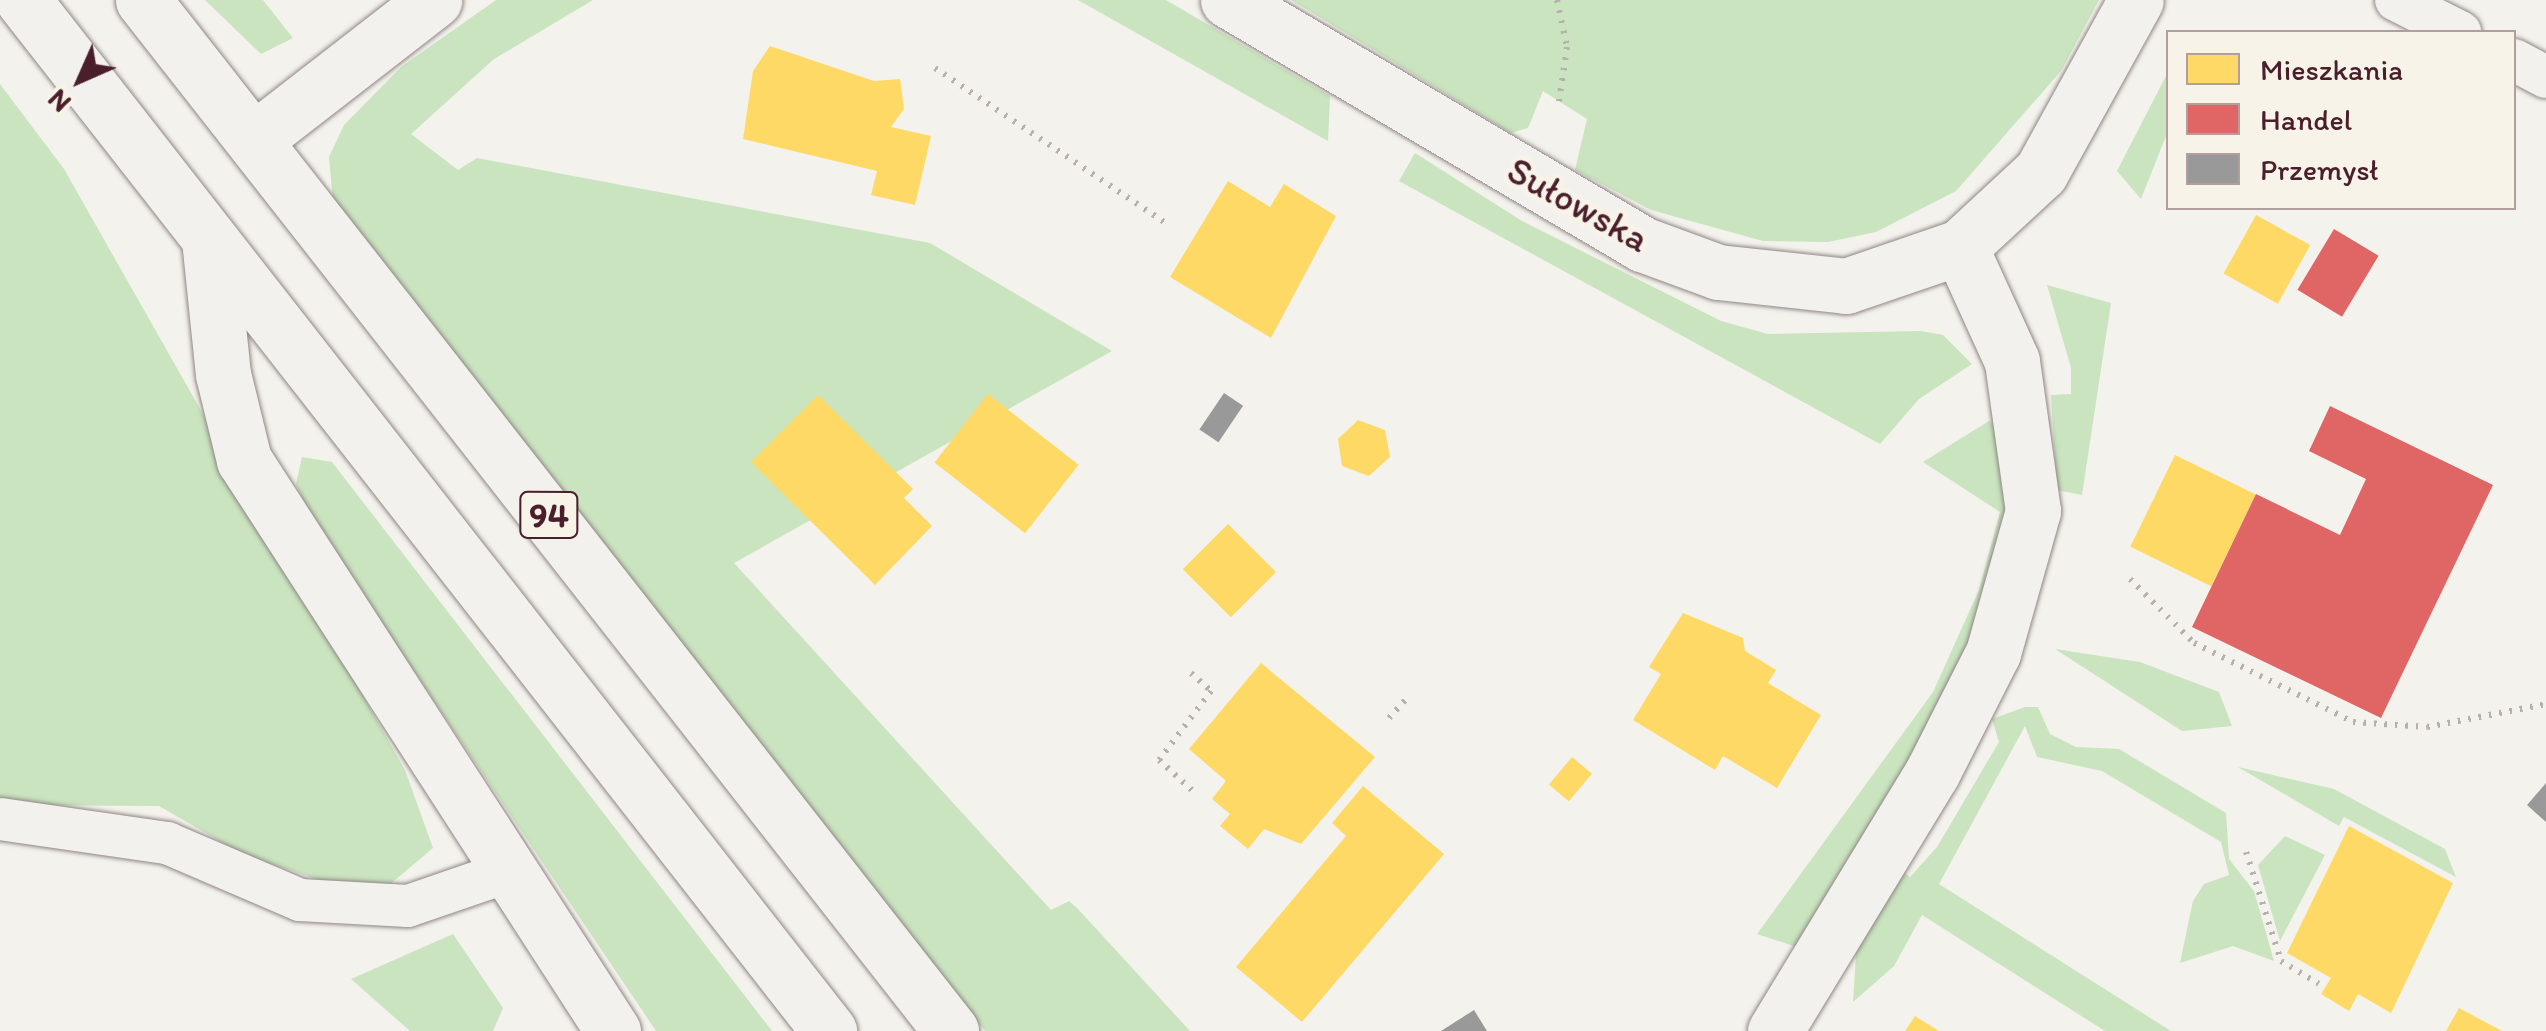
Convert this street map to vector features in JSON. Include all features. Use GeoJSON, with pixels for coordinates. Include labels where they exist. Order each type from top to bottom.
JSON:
{"type":"FeatureCollection","features":[{"type":"Feature","properties":{"kind":"street","name":"94"},"geometry":{"type":"LineString","coordinates":[[23,0],[829,1031]]}},
{"type":"Feature","properties":{"kind":"street","name":"94"},"geometry":{"type":"LineString","coordinates":[[143,0],[952,1031]]}},
{"type":"Feature","properties":{"kind":"street"},"geometry":{"type":"LineString","coordinates":[[255,139],[434,0]]}},
{"type":"Feature","properties":{"kind":"street","name":"Sułowska"},"geometry":{"type":"LineString","coordinates":[[1228,0],[1642,244],[1718,272],[1846,286],[1960,247]]}},
{"type":"Feature","properties":{"kind":"street"},"geometry":{"type":"LineString","coordinates":[[1774,1031],[1932,773],[1993,653],[2033,512],[2012,361],[1960,247],[2041,172],[2136,0]]}},
{"type":"Feature","properties":{"kind":"street"},"geometry":{"type":"LineString","coordinates":[[208,240],[223,374],[244,460],[613,1031]]}},
{"type":"Feature","properties":{"kind":"lane"},"geometry":{"type":"LineString","coordinates":[[2396,0],[2456,30]]}},
{"type":"Feature","properties":{"kind":"lane"},"geometry":{"type":"LineString","coordinates":[[2516,61],[2546,77]]}},
{"type":"Feature","properties":{"kind":"lane"},"geometry":{"type":"LineString","coordinates":[[0,819],[167,843],[300,900],[408,906],[507,872]]}},
{"type":"Feature","properties":{"kind":"path"},"geometry":{"type":"LineString","coordinates":[[1557,0],[1567,48],[1559,101]]}},
{"type":"Feature","properties":{"kind":"path"},"geometry":{"type":"LineString","coordinates":[[934,68],[1164,222]]}},
{"type":"Feature","properties":{"kind":"path"},"geometry":{"type":"LineString","coordinates":[[2130,579],[2194,643],[2353,722],[2427,728],[2546,704]]}},
{"type":"Feature","properties":{"kind":"path"},"geometry":{"type":"LineString","coordinates":[[1191,673],[1210,691],[1159,760],[1194,792]]}},
{"type":"Feature","properties":{"kind":"path"},"geometry":{"type":"LineString","coordinates":[[1389,718],[1408,697]]}},
{"type":"Feature","properties":{"kind":"path"},"geometry":{"type":"LineString","coordinates":[[2246,852],[2281,961],[2319,984]]}},
{"type":"Feature","properties":{"kind":"green space"},"geometry":{"type":"Polygon","coordinates":[[[205,0],[263,0],[293,38],[261,54],[205,0]]]}},
{"type":"Feature","properties":{"kind":"green space"},"geometry":{"type":"Polygon","coordinates":[[[496,0],[593,0],[494,59],[411,134],[458,170],[477,158],[930,243],[1112,351],[734,563],[1051,910],[1069,901],[1190,1031],[985,1031],[334,213],[329,157],[344,125],[401,67],[496,0]]]}},
{"type":"Feature","properties":{"kind":"green space"},"geometry":{"type":"Polygon","coordinates":[[[1078,0],[1166,0],[1330,96],[1328,141],[1078,0]]]}},
{"type":"Feature","properties":{"kind":"green space"},"geometry":{"type":"Polygon","coordinates":[[[1291,0],[2099,0],[2061,71],[1956,191],[1876,232],[1828,242],[1763,241],[1651,210],[1575,170],[1587,119],[1543,91],[1528,128],[1511,133],[1291,0]]]}},
{"type":"Feature","properties":{"kind":"green space"},"geometry":{"type":"Polygon","coordinates":[[[2166,76],[2166,136],[2141,199],[2117,171],[2166,76]]]}},
{"type":"Feature","properties":{"kind":"green space"},"geometry":{"type":"Polygon","coordinates":[[[0,84],[64,169],[405,770],[433,848],[388,886],[325,882],[242,854],[159,806],[0,805],[0,84]]]}},
{"type":"Feature","properties":{"kind":"green space"},"geometry":{"type":"Polygon","coordinates":[[[1415,153],[1522,221],[1721,321],[1768,334],[1921,331],[1943,335],[1972,364],[1919,399],[1880,444],[1399,181],[1415,153]]]}},
{"type":"Feature","properties":{"kind":"green space"},"geometry":{"type":"Polygon","coordinates":[[[2047,285],[2111,303],[2082,495],[2057,490],[2051,395],[2071,394],[2071,368],[2047,285]]]}},
{"type":"Feature","properties":{"kind":"green space"},"geometry":{"type":"Polygon","coordinates":[[[1989,421],[2002,429],[2014,501],[1976,642],[1803,949],[1757,934],[1933,692],[1979,590],[2000,512],[1923,462],[1989,421]]]}},
{"type":"Feature","properties":{"kind":"green space"},"geometry":{"type":"Polygon","coordinates":[[[302,457],[332,462],[772,1031],[656,1031],[311,518],[296,484],[302,457]]]}},
{"type":"Feature","properties":{"kind":"green space"},"geometry":{"type":"Polygon","coordinates":[[[2055,649],[2140,662],[2219,692],[2232,726],[2182,731],[2055,649]]]}},
{"type":"Feature","properties":{"kind":"green space"},"geometry":{"type":"Polygon","coordinates":[[[2025,707],[2038,707],[2050,734],[2076,747],[2119,749],[2226,813],[2229,859],[2254,891],[2274,961],[2233,946],[2180,963],[2193,901],[2204,884],[2229,875],[2221,842],[2102,771],[2037,757],[2025,726],[1939,884],[2171,1031],[2105,1031],[1922,915],[1894,966],[1853,1002],[1857,937],[1899,869],[1910,877],[1937,847],[1999,742],[1992,719],[2025,707]]]}},
{"type":"Feature","properties":{"kind":"green space"},"geometry":{"type":"Polygon","coordinates":[[[2238,767],[2334,789],[2445,849],[2456,877],[2344,817],[2339,826],[2238,767]]]}},
{"type":"Feature","properties":{"kind":"green space"},"geometry":{"type":"Polygon","coordinates":[[[2285,836],[2325,855],[2280,941],[2258,865],[2285,836]]]}},
{"type":"Feature","properties":{"kind":"green space"},"geometry":{"type":"Polygon","coordinates":[[[453,934],[503,1008],[493,1031],[410,1031],[351,979],[453,934]]]}},
{"type":"Feature","properties":{"kind":"building: Mieszkania"},"geometry":{"type":"Polygon","coordinates":[[[770,46],[874,81],[900,79],[904,109],[891,127],[931,136],[915,205],[871,195],[877,171],[743,139],[753,71],[770,46]]]}},
{"type":"Feature","properties":{"kind":"building: Mieszkania"},"geometry":{"type":"Polygon","coordinates":[[[1228,181],[1270,207],[1284,184],[1336,216],[1271,338],[1170,277],[1228,181]]]}},
{"type":"Feature","properties":{"kind":"building: Mieszkania"},"geometry":{"type":"Polygon","coordinates":[[[2256,215],[2310,245],[2278,304],[2224,274],[2256,215]]]}},
{"type":"Feature","properties":{"kind":"building: Mieszkania"},"geometry":{"type":"Polygon","coordinates":[[[988,394],[1079,465],[1025,533],[934,463],[988,394]]]}},
{"type":"Feature","properties":{"kind":"building: Mieszkania"},"geometry":{"type":"Polygon","coordinates":[[[818,395],[913,489],[904,498],[932,526],[875,585],[751,462],[818,395]]]}},
{"type":"Feature","properties":{"kind":"building: Mieszkania"},"geometry":{"type":"Polygon","coordinates":[[[1358,420],[1385,430],[1390,457],[1369,476],[1342,466],[1338,439],[1358,420]]]}},
{"type":"Feature","properties":{"kind":"building: Mieszkania"},"geometry":{"type":"Polygon","coordinates":[[[2175,455],[2256,494],[2211,586],[2130,547],[2175,455]]]}},
{"type":"Feature","properties":{"kind":"building: Mieszkania"},"geometry":{"type":"Polygon","coordinates":[[[1228,524],[1276,572],[1231,617],[1183,569],[1228,524]]]}},
{"type":"Feature","properties":{"kind":"building: Mieszkania"},"geometry":{"type":"Polygon","coordinates":[[[1683,613],[1743,638],[1745,651],[1776,670],[1768,683],[1821,715],[1777,788],[1723,756],[1715,770],[1633,720],[1661,674],[1649,667],[1683,613]]]}},
{"type":"Feature","properties":{"kind":"building: Mieszkania"},"geometry":{"type":"Polygon","coordinates":[[[1261,663],[1375,757],[1301,844],[1264,829],[1248,849],[1220,826],[1230,814],[1212,799],[1226,781],[1189,749],[1261,663]]]}},
{"type":"Feature","properties":{"kind":"building: Mieszkania"},"geometry":{"type":"Polygon","coordinates":[[[1572,757],[1592,774],[1569,801],[1549,785],[1572,757]]]}},
{"type":"Feature","properties":{"kind":"building: Mieszkania"},"geometry":{"type":"Polygon","coordinates":[[[1363,786],[1444,854],[1302,1022],[1236,967],[1346,836],[1332,823],[1363,786]]]}},
{"type":"Feature","properties":{"kind":"building: Mieszkania"},"geometry":{"type":"Polygon","coordinates":[[[2349,826],[2453,883],[2391,1013],[2358,994],[2349,1011],[2321,994],[2331,978],[2287,953],[2349,826]]]}},
{"type":"Feature","properties":{"kind":"building: Mieszkania"},"geometry":{"type":"Polygon","coordinates":[[[2459,1008],[2502,1031],[2446,1031],[2459,1008]]]}},
{"type":"Feature","properties":{"kind":"building: Mieszkania"},"geometry":{"type":"Polygon","coordinates":[[[1915,1016],[1939,1031],[1905,1031],[1915,1016]]]}},
{"type":"Feature","properties":{"kind":"building: Handel"},"geometry":{"type":"Polygon","coordinates":[[[2334,229],[2379,256],[2342,317],[2297,290],[2334,229]]]}},
{"type":"Feature","properties":{"kind":"building: Handel"},"geometry":{"type":"Polygon","coordinates":[[[2330,406],[2493,485],[2381,718],[2192,627],[2256,494],[2340,535],[2366,479],[2309,451],[2330,406]]]}},
{"type":"Feature","properties":{"kind":"building: Przemysł"},"geometry":{"type":"Polygon","coordinates":[[[1224,393],[1243,406],[1218,442],[1199,429],[1224,393]]]}},
{"type":"Feature","properties":{"kind":"building: Przemysł"},"geometry":{"type":"Polygon","coordinates":[[[2546,783],[2546,822],[2527,805],[2546,783]]]}},
{"type":"Feature","properties":{"kind":"building: Przemysł"},"geometry":{"type":"Polygon","coordinates":[[[1474,1010],[1487,1031],[1441,1031],[1474,1010]]]}}]}
